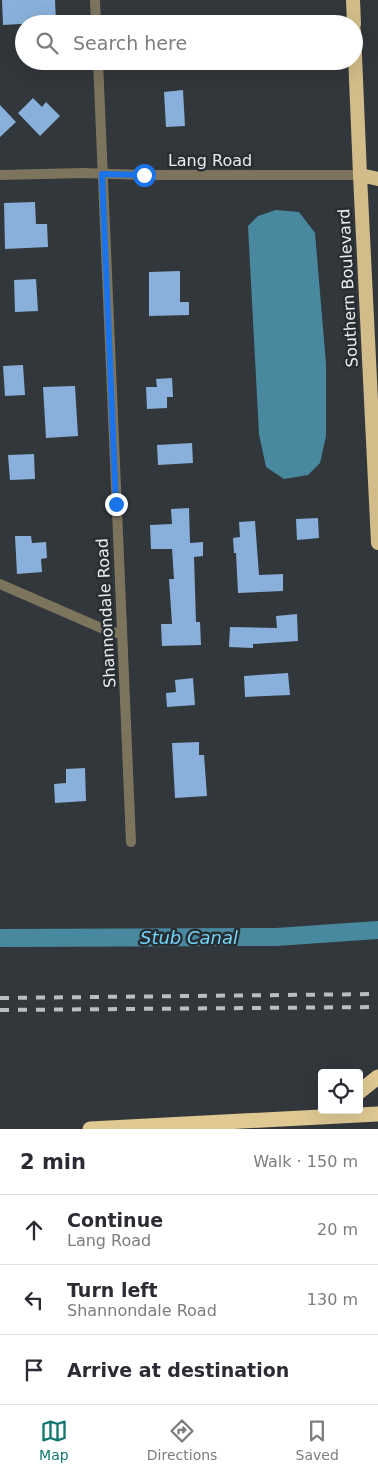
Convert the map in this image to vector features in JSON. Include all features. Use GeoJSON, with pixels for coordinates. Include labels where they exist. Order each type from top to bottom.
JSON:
{"type":"FeatureCollection","features":[{"type":"Feature","properties":{"kind":"highway"},"geometry":{"type":"LineString","coordinates":[[353,0],[354,15]]}},
{"type":"Feature","properties":{"kind":"highway","name":"Southern Boulevard"},"geometry":{"type":"LineString","coordinates":[[356,70],[378,543]]}},
{"type":"Feature","properties":{"kind":"highway"},"geometry":{"type":"LineString","coordinates":[[360,175],[378,179]]}},
{"type":"Feature","properties":{"kind":"highway"},"geometry":{"type":"LineString","coordinates":[[363,1089],[378,1077]]}},
{"type":"Feature","properties":{"kind":"highway"},"geometry":{"type":"LineString","coordinates":[[294,1119],[318,1110]]}},
{"type":"Feature","properties":{"kind":"highway"},"geometry":{"type":"LineString","coordinates":[[90,1129],[378,1114]]}},
{"type":"Feature","properties":{"kind":"street"},"geometry":{"type":"LineString","coordinates":[[95,0],[96,15]]}},
{"type":"Feature","properties":{"kind":"street","name":"Shannondale Road"},"geometry":{"type":"LineString","coordinates":[[98,70],[131,842]]}},
{"type":"Feature","properties":{"kind":"street","name":"Lang Road"},"geometry":{"type":"LineString","coordinates":[[0,175],[360,175]]}},
{"type":"Feature","properties":{"kind":"street"},"geometry":{"type":"LineString","coordinates":[[0,584],[108,630],[122,634]]}},
{"type":"Feature","properties":{"kind":"water"},"geometry":{"type":"Polygon","coordinates":[[[276,210],[299,212],[315,233],[326,364],[326,436],[320,463],[308,475],[284,479],[266,467],[259,434],[248,226],[258,216],[276,210]]]}},
{"type":"Feature","properties":{"kind":"building"},"geometry":{"type":"Polygon","coordinates":[[[2,0],[55,0],[56,15],[15,15],[15,24],[3,25],[2,0]]]}},
{"type":"Feature","properties":{"kind":"building"},"geometry":{"type":"Polygon","coordinates":[[[183,90],[185,126],[166,127],[164,92],[183,90]]]}},
{"type":"Feature","properties":{"kind":"building"},"geometry":{"type":"Polygon","coordinates":[[[33,98],[42,107],[46,102],[60,116],[40,136],[18,113],[33,98]]]}},
{"type":"Feature","properties":{"kind":"building"},"geometry":{"type":"Polygon","coordinates":[[[0,105],[16,122],[0,137],[0,105]]]}},
{"type":"Feature","properties":{"kind":"building"},"geometry":{"type":"Polygon","coordinates":[[[35,202],[36,224],[47,224],[48,247],[5,249],[4,203],[35,202]]]}},
{"type":"Feature","properties":{"kind":"building"},"geometry":{"type":"Polygon","coordinates":[[[180,271],[180,302],[189,302],[189,315],[149,316],[149,272],[180,271]]]}},
{"type":"Feature","properties":{"kind":"building"},"geometry":{"type":"Polygon","coordinates":[[[36,279],[38,311],[15,312],[14,280],[36,279]]]}},
{"type":"Feature","properties":{"kind":"building"},"geometry":{"type":"Polygon","coordinates":[[[23,365],[25,395],[5,396],[3,366],[23,365]]]}},
{"type":"Feature","properties":{"kind":"building"},"geometry":{"type":"Polygon","coordinates":[[[172,378],[173,397],[167,397],[167,408],[147,409],[146,387],[157,387],[156,379],[172,378]]]}},
{"type":"Feature","properties":{"kind":"building"},"geometry":{"type":"Polygon","coordinates":[[[75,386],[78,436],[46,438],[43,387],[75,386]]]}},
{"type":"Feature","properties":{"kind":"building"},"geometry":{"type":"Polygon","coordinates":[[[192,443],[193,463],[158,465],[157,445],[192,443]]]}},
{"type":"Feature","properties":{"kind":"building"},"geometry":{"type":"Polygon","coordinates":[[[34,454],[35,479],[10,480],[8,455],[34,454]]]}},
{"type":"Feature","properties":{"kind":"building"},"geometry":{"type":"Polygon","coordinates":[[[189,508],[190,543],[203,542],[203,556],[194,557],[196,622],[200,622],[201,645],[162,646],[161,624],[172,624],[169,579],[174,579],[172,549],[151,549],[150,525],[172,524],[171,509],[189,508]]]}},
{"type":"Feature","properties":{"kind":"building"},"geometry":{"type":"Polygon","coordinates":[[[318,518],[319,538],[297,540],[296,519],[318,518]]]}},
{"type":"Feature","properties":{"kind":"building"},"geometry":{"type":"Polygon","coordinates":[[[255,521],[259,575],[283,574],[283,591],[238,593],[236,553],[234,553],[233,538],[240,537],[239,522],[255,521]]]}},
{"type":"Feature","properties":{"kind":"building"},"geometry":{"type":"Polygon","coordinates":[[[15,536],[31,536],[32,543],[46,542],[47,558],[41,559],[42,572],[17,574],[15,536]]]}},
{"type":"Feature","properties":{"kind":"building"},"geometry":{"type":"Polygon","coordinates":[[[297,614],[298,641],[253,644],[253,648],[229,647],[230,627],[277,628],[276,616],[297,614]]]}},
{"type":"Feature","properties":{"kind":"building"},"geometry":{"type":"Polygon","coordinates":[[[288,673],[290,695],[245,697],[244,676],[288,673]]]}},
{"type":"Feature","properties":{"kind":"building"},"geometry":{"type":"Polygon","coordinates":[[[193,678],[195,705],[167,707],[166,693],[176,692],[175,680],[193,678]]]}},
{"type":"Feature","properties":{"kind":"building"},"geometry":{"type":"Polygon","coordinates":[[[199,742],[199,755],[204,755],[207,796],[175,798],[172,743],[199,742]]]}},
{"type":"Feature","properties":{"kind":"building"},"geometry":{"type":"Polygon","coordinates":[[[85,768],[86,801],[55,803],[54,784],[66,783],[66,769],[85,768]]]}},
{"type":"Feature","properties":{"kind":"waterway","name":"Stub Canal"},"geometry":{"type":"LineString","coordinates":[[0,938],[276,937],[378,930]]}},
{"type":"Feature","properties":{"kind":"railway"},"geometry":{"type":"LineString","coordinates":[[0,998],[378,994]]}},
{"type":"Feature","properties":{"kind":"railway"},"geometry":{"type":"LineString","coordinates":[[0,1010],[378,1007]]}},
{"type":"Feature","properties":{"kind":"route"},"geometry":{"type":"LineString","coordinates":[[116,504],[102,174],[144,175]]}}]}
